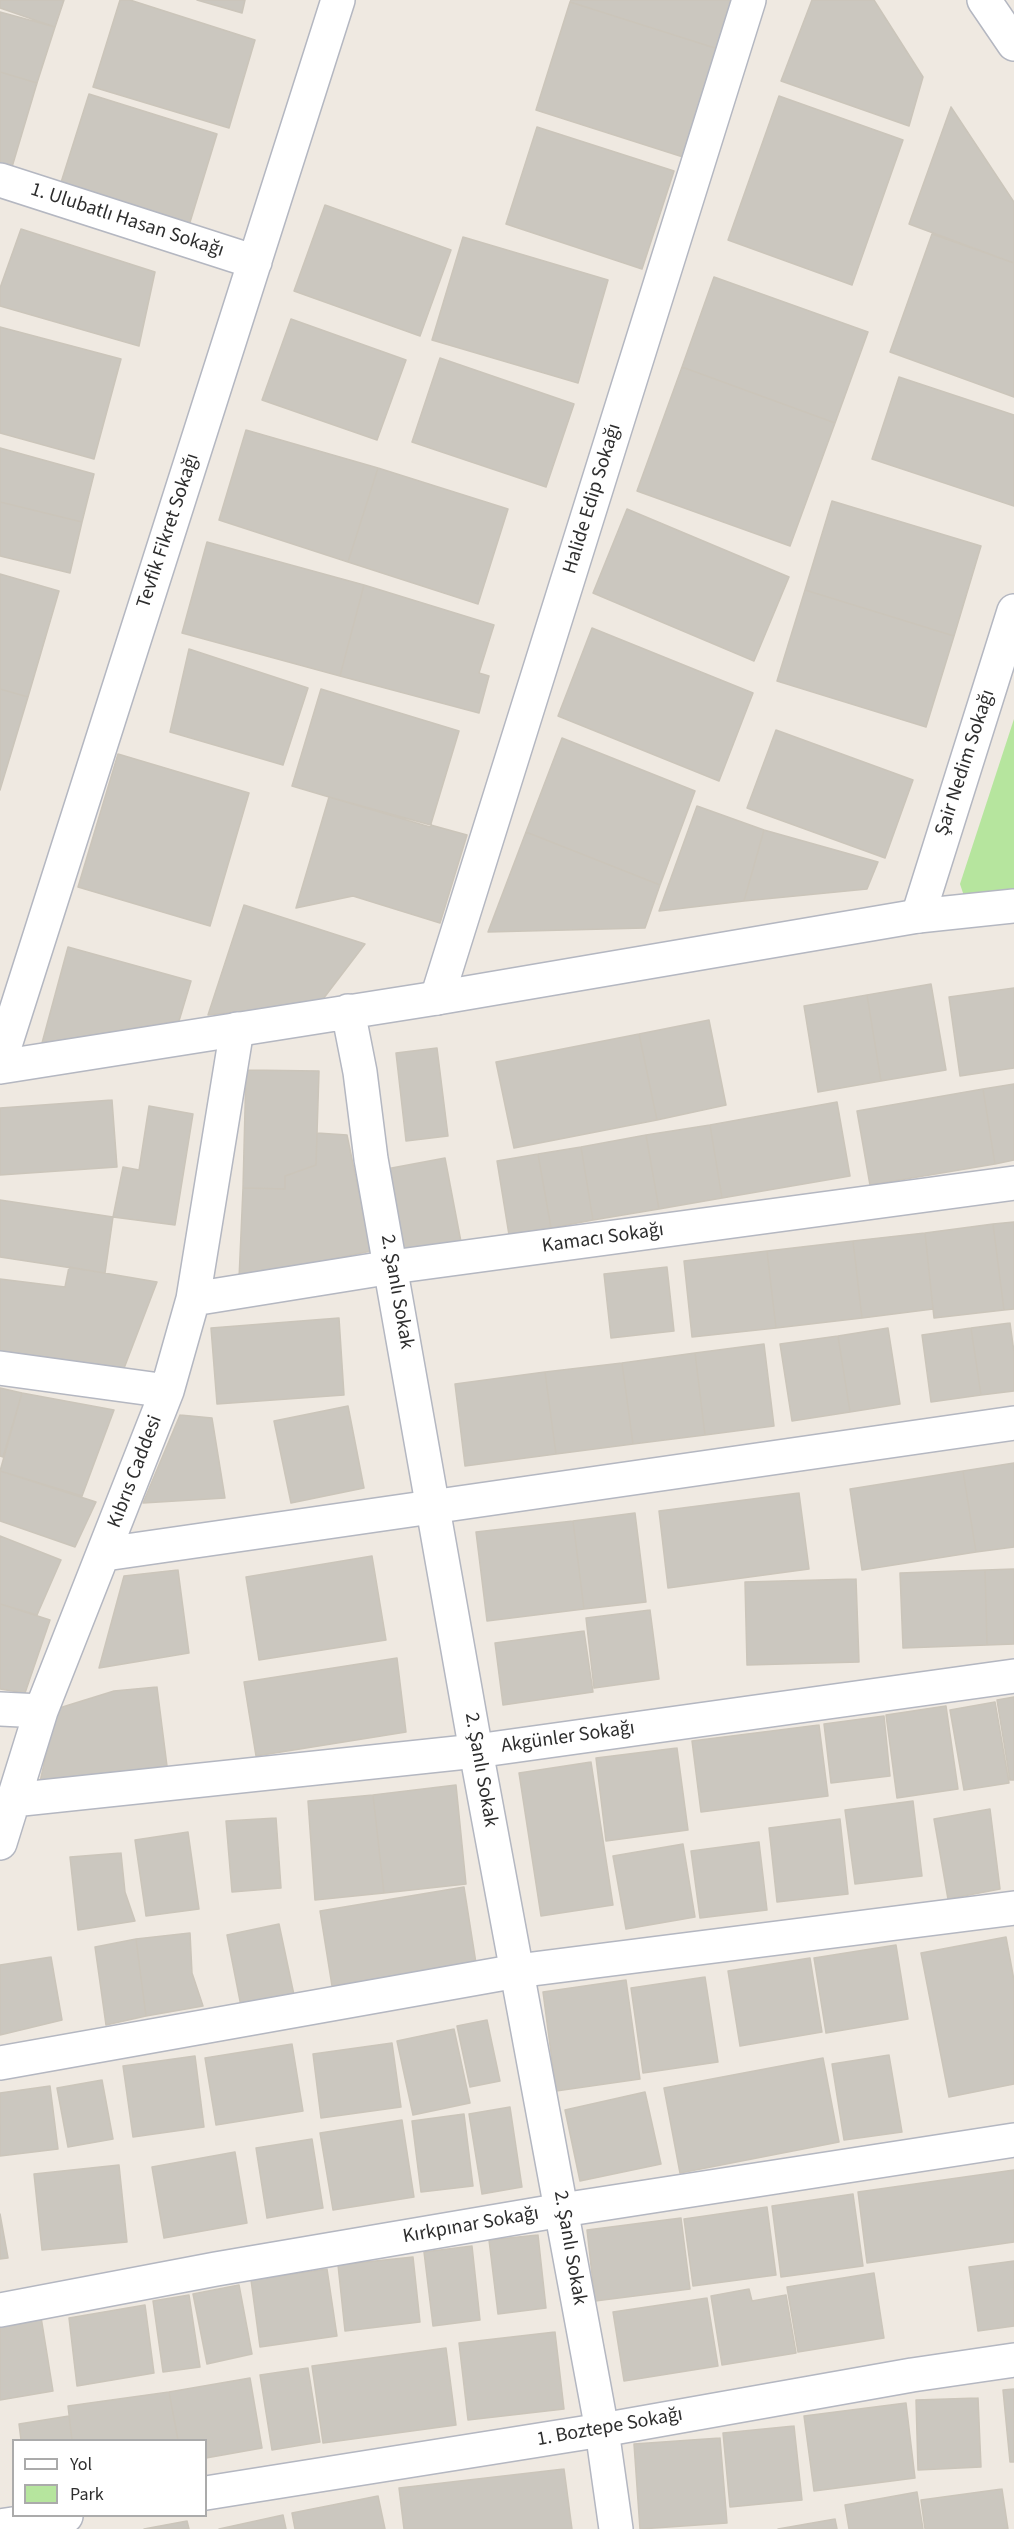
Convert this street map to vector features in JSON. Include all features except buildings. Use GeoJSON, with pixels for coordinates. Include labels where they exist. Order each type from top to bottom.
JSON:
{"type":"FeatureCollection","features":[{"type":"Feature","properties":{"kind":"street","name":"Tevfik Fikret Sokağı"},"geometry":{"type":"LineString","coordinates":[[0,1061],[338,0]]}},
{"type":"Feature","properties":{"kind":"street","name":"Halide Edip Sokağı"},"geometry":{"type":"LineString","coordinates":[[437,998],[749,0]]}},
{"type":"Feature","properties":{"kind":"street"},"geometry":{"type":"LineString","coordinates":[[984,0],[1014,44]]}},
{"type":"Feature","properties":{"kind":"street","name":"1. Ulubatlı Hasan Sokağı"},"geometry":{"type":"LineString","coordinates":[[0,180],[255,262]]}},
{"type":"Feature","properties":{"kind":"street","name":"Şair Nedim Sokağı"},"geometry":{"type":"LineString","coordinates":[[918,916],[1014,611]]}},
{"type":"Feature","properties":{"kind":"street"},"geometry":{"type":"LineString","coordinates":[[0,1067],[437,998],[918,916],[1014,906]]}},
{"type":"Feature","properties":{"kind":"street","name":"2. Şanlı Sokak"},"geometry":{"type":"LineString","coordinates":[[348,1011],[360,1072],[371,1159],[392,1267],[476,1751],[602,2430],[616,2529]]}},
{"type":"Feature","properties":{"kind":"street","name":"Kıbrıs Caddesi"},"geometry":{"type":"LineString","coordinates":[[0,1843],[41,1711],[105,1554],[167,1391],[193,1299],[237,1029]]}},
{"type":"Feature","properties":{"kind":"street","name":"Kamacı Sokağı"},"geometry":{"type":"LineString","coordinates":[[193,1299],[392,1267],[1014,1184]]}},
{"type":"Feature","properties":{"kind":"street"},"geometry":{"type":"LineString","coordinates":[[0,1368],[167,1391]]}},
{"type":"Feature","properties":{"kind":"street"},"geometry":{"type":"LineString","coordinates":[[105,1554],[432,1505],[1014,1423]]}},
{"type":"Feature","properties":{"kind":"street","name":"Akgünler Sokağı"},"geometry":{"type":"LineString","coordinates":[[13,1800],[476,1751],[1014,1677]]}},
{"type":"Feature","properties":{"kind":"street"},"geometry":{"type":"LineString","coordinates":[[0,1709],[41,1711]]}},
{"type":"Feature","properties":{"kind":"street"},"geometry":{"type":"LineString","coordinates":[[0,2063],[517,1971],[1014,1908]]}},
{"type":"Feature","properties":{"kind":"street","name":"Kırkpınar Sokağı"},"geometry":{"type":"LineString","coordinates":[[0,2310],[216,2269],[562,2210],[1014,2140]]}},
{"type":"Feature","properties":{"kind":"street","name":"1. Boztepe Sokağı"},"geometry":{"type":"LineString","coordinates":[[207,2493],[602,2430],[912,2375],[1014,2360]]}},
{"type":"Feature","properties":{"kind":"street"},"geometry":{"type":"LineString","coordinates":[[0,2526],[59,2517]]}},
{"type":"Feature","properties":{"kind":"green space"},"geometry":{"type":"Polygon","coordinates":[[[1014,719],[1014,897],[967,905],[960,884],[1014,719]]]}}]}
